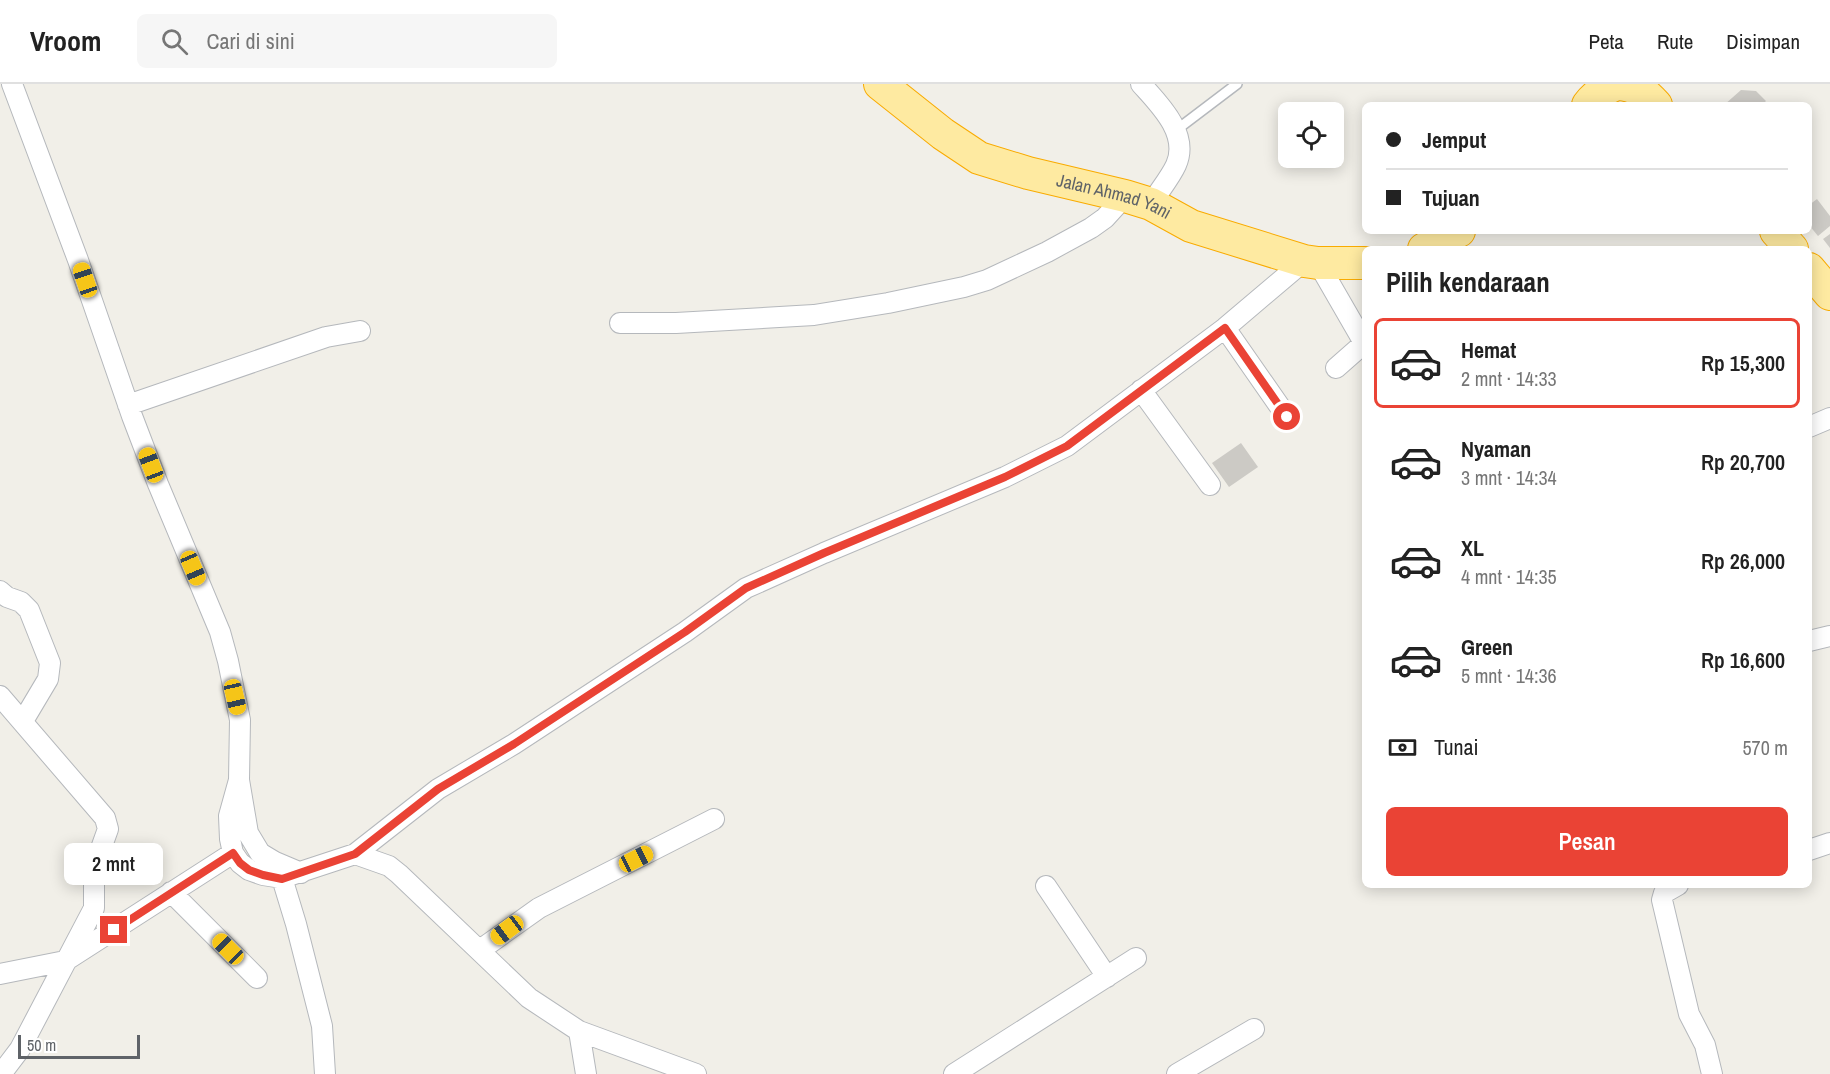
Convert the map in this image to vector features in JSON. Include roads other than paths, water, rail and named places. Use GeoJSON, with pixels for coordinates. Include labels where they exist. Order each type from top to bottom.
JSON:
{"type":"FeatureCollection","features":[{"type":"Feature","properties":{"kind":"highway","name":"Jalan Ahmad Yani"},"geometry":{"type":"LineString","coordinates":[[880,84],[943,134],[979,158],[1028,173],[1138,200],[1191,226],[1311,262],[1362,263]]}},
{"type":"Feature","properties":{"kind":"highway"},"geometry":{"type":"LineString","coordinates":[[1604,93],[1634,87],[1653,102]]}},
{"type":"Feature","properties":{"kind":"highway"},"geometry":{"type":"LineString","coordinates":[[1430,246],[1453,234]]}},
{"type":"Feature","properties":{"kind":"highway"},"geometry":{"type":"LineString","coordinates":[[1779,234],[1789,246]]}},
{"type":"Feature","properties":{"kind":"highway"},"geometry":{"type":"LineString","coordinates":[[1812,273],[1830,294]]}},
{"type":"Feature","properties":{"kind":"street"},"geometry":{"type":"LineString","coordinates":[[12,84],[78,260],[128,405],[158,484],[220,632],[240,720],[239,780],[248,834],[260,853],[301,873]]}},
{"type":"Feature","properties":{"kind":"street"},"geometry":{"type":"LineString","coordinates":[[620,322],[688,322],[814,315],[888,303],[987,280],[1047,252],[1138,200],[1176,165],[1179,148],[1175,130],[1168,114],[1141,84]]}},
{"type":"Feature","properties":{"kind":"street"},"geometry":{"type":"LineString","coordinates":[[239,780],[229,816],[230,839],[233,853],[249,870],[282,879],[355,854],[438,789],[523,738],[685,632],[746,588],[1005,477],[1067,446],[1311,262],[1362,339]]}},
{"type":"Feature","properties":{"kind":"street"},"geometry":{"type":"LineString","coordinates":[[1225,328],[1287,417]]}},
{"type":"Feature","properties":{"kind":"street"},"geometry":{"type":"LineString","coordinates":[[128,405],[326,337],[360,331]]}},
{"type":"Feature","properties":{"kind":"street"},"geometry":{"type":"LineString","coordinates":[[1336,368],[1362,343]]}},
{"type":"Feature","properties":{"kind":"street"},"geometry":{"type":"LineString","coordinates":[[1141,390],[1210,485]]}},
{"type":"Feature","properties":{"kind":"street"},"geometry":{"type":"LineString","coordinates":[[1812,426],[1830,418]]}},
{"type":"Feature","properties":{"kind":"street"},"geometry":{"type":"LineString","coordinates":[[0,591],[7,597],[21,602],[29,610],[50,663],[48,679],[23,721]]}},
{"type":"Feature","properties":{"kind":"street"},"geometry":{"type":"LineString","coordinates":[[1812,640],[1830,636]]}},
{"type":"Feature","properties":{"kind":"street"},"geometry":{"type":"LineString","coordinates":[[0,696],[105,818],[108,829],[94,868],[94,908],[20,1049],[1,1074]]}},
{"type":"Feature","properties":{"kind":"street"},"geometry":{"type":"LineString","coordinates":[[480,950],[539,908],[714,819]]}},
{"type":"Feature","properties":{"kind":"street"},"geometry":{"type":"LineString","coordinates":[[1812,849],[1830,843]]}},
{"type":"Feature","properties":{"kind":"street"},"geometry":{"type":"LineString","coordinates":[[0,974],[65,961],[233,853]]}},
{"type":"Feature","properties":{"kind":"street"},"geometry":{"type":"LineString","coordinates":[[355,854],[389,867],[399,874],[529,998],[579,1031],[696,1074]]}},
{"type":"Feature","properties":{"kind":"street"},"geometry":{"type":"LineString","coordinates":[[282,879],[322,1026],[325,1074]]}},
{"type":"Feature","properties":{"kind":"street"},"geometry":{"type":"LineString","coordinates":[[1046,886],[1107,977]]}},
{"type":"Feature","properties":{"kind":"street"},"geometry":{"type":"LineString","coordinates":[[1672,888],[1664,892],[1662,900],[1689,1014],[1705,1045],[1712,1074]]}},
{"type":"Feature","properties":{"kind":"street"},"geometry":{"type":"LineString","coordinates":[[171,892],[257,978]]}},
{"type":"Feature","properties":{"kind":"street"},"geometry":{"type":"LineString","coordinates":[[954,1074],[1136,958]]}},
{"type":"Feature","properties":{"kind":"street"},"geometry":{"type":"LineString","coordinates":[[1177,1074],[1254,1029]]}},
{"type":"Feature","properties":{"kind":"street"},"geometry":{"type":"LineString","coordinates":[[579,1031],[586,1074]]}},
{"type":"Feature","properties":{"kind":"lane"},"geometry":{"type":"LineString","coordinates":[[1175,130],[1238,84]]}}]}
